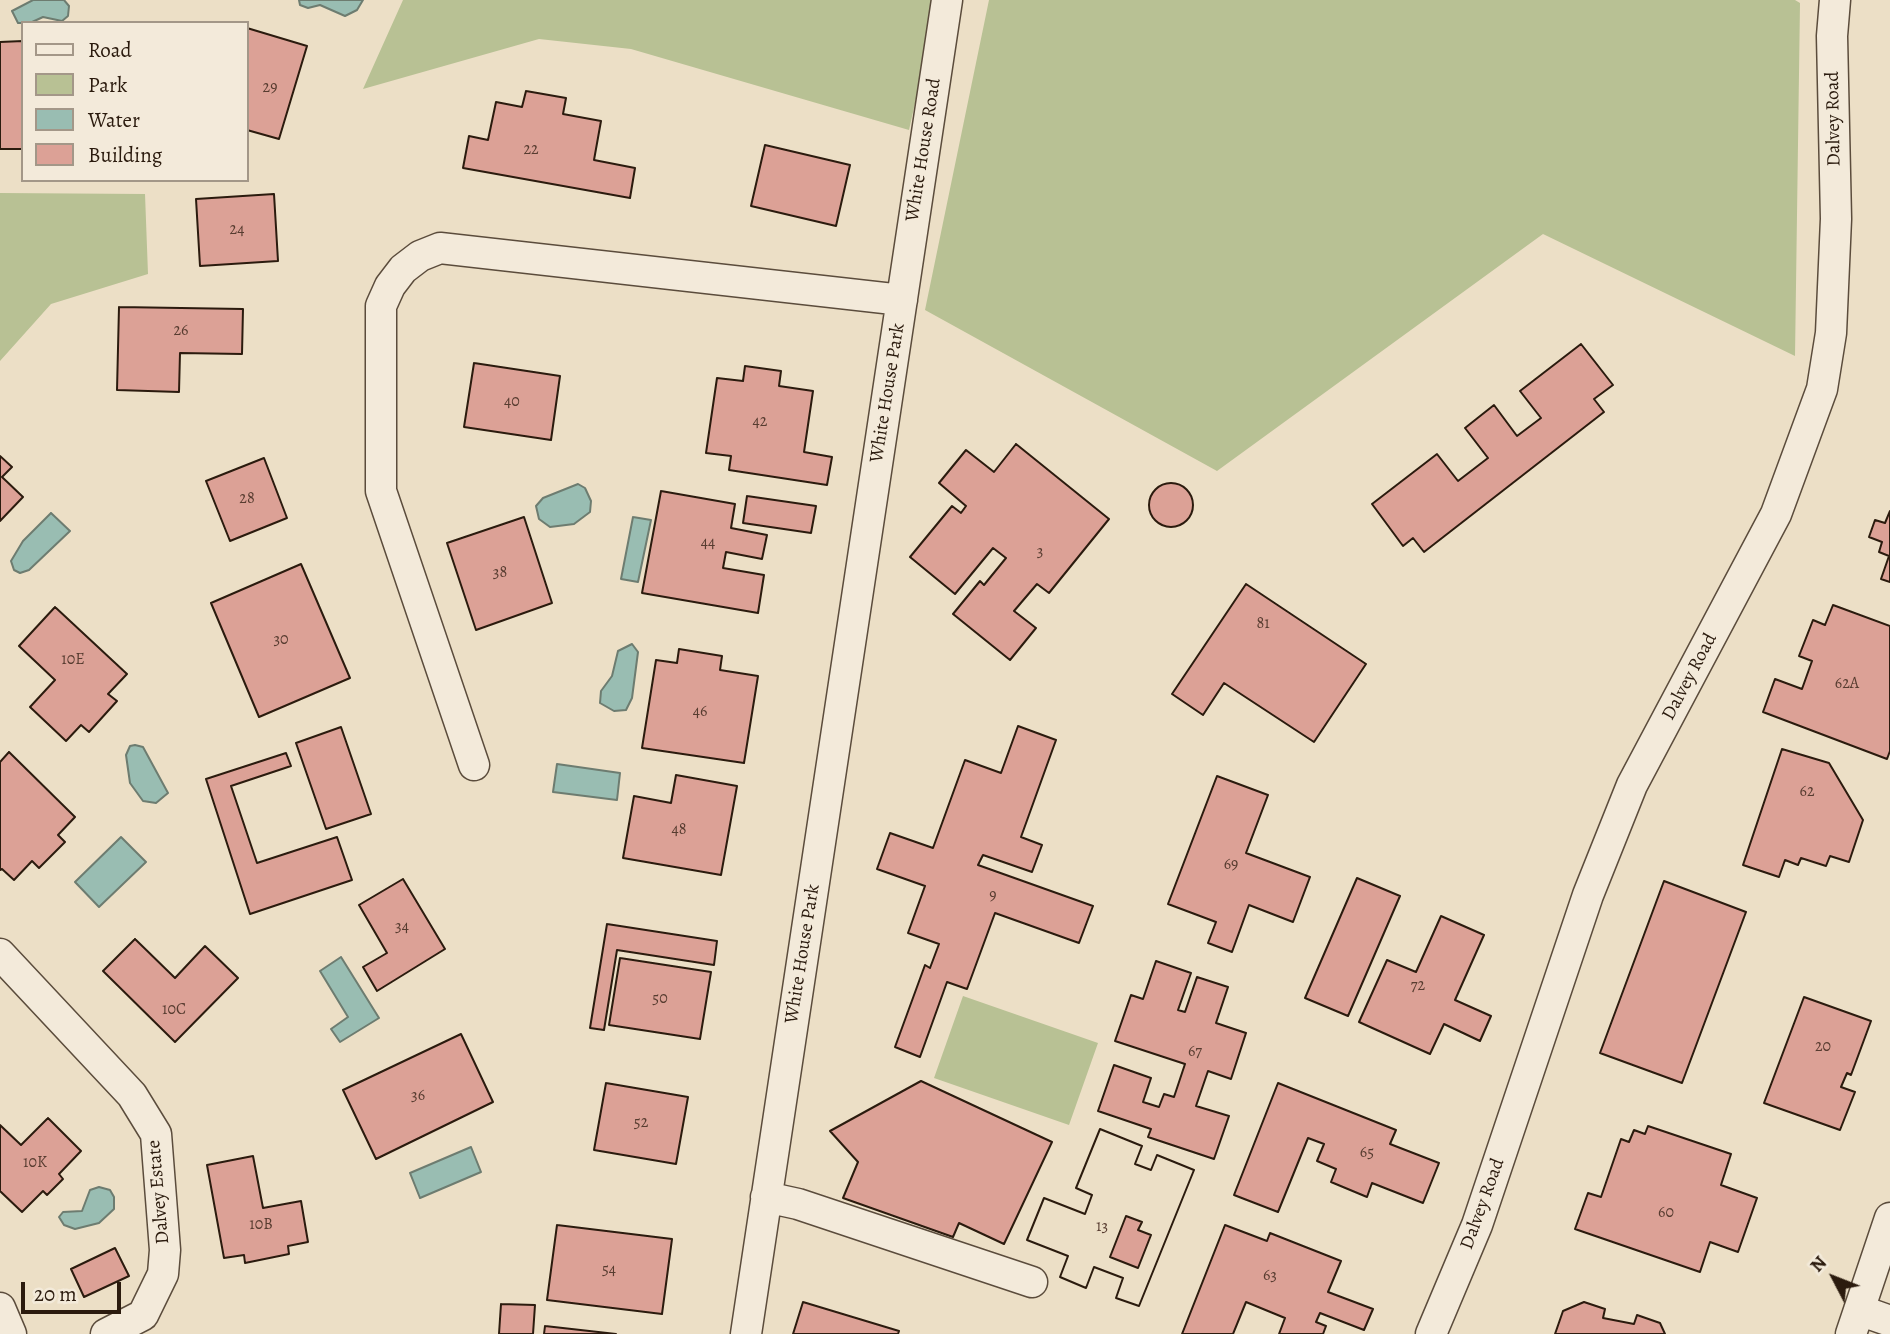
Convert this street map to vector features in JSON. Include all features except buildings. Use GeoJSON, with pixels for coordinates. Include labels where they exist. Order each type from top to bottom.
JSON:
{"type":"FeatureCollection","features":[{"type":"Feature","properties":{"kind":"street","name":"White House Road"},"geometry":{"type":"LineString","coordinates":[[902,300],[947,0]]}},
{"type":"Feature","properties":{"kind":"street","name":"Dalvey Road"},"geometry":{"type":"LineString","coordinates":[[1431,1334],[1477,1224],[1588,895],[1627,797],[1776,514],[1822,390],[1831,332],[1836,219],[1832,36],[1835,0]]}},
{"type":"Feature","properties":{"kind":"street","name":"White House Park"},"geometry":{"type":"LineString","coordinates":[[474,765],[381,491],[381,306],[390,286],[403,269],[420,256],[440,248],[902,300],[746,1334]]}},
{"type":"Feature","properties":{"kind":"street","name":"Dalvey Estate"},"geometry":{"type":"LineString","coordinates":[[0,954],[132,1095],[156,1134],[165,1250],[163,1274],[143,1315],[106,1334]]}},
{"type":"Feature","properties":{"kind":"street"},"geometry":{"type":"LineString","coordinates":[[766,1198],[799,1204],[1032,1282]]}},
{"type":"Feature","properties":{"kind":"street"},"geometry":{"type":"LineString","coordinates":[[1890,1218],[1855,1322],[1890,1321]]}},
{"type":"Feature","properties":{"kind":"street"},"geometry":{"type":"LineString","coordinates":[[0,1308],[11,1334]]}},
{"type":"Feature","properties":{"kind":"green space"},"geometry":{"type":"Polygon","coordinates":[[[403,0],[938,0],[909,130],[631,49],[539,39],[363,89],[403,0]]]}},
{"type":"Feature","properties":{"kind":"green space"},"geometry":{"type":"Polygon","coordinates":[[[989,0],[1795,0],[1800,3],[1795,356],[1543,234],[1217,471],[925,310],[989,0]]]}},
{"type":"Feature","properties":{"kind":"green space"},"geometry":{"type":"Polygon","coordinates":[[[0,193],[145,194],[148,274],[51,304],[0,361],[0,193]]]}},
{"type":"Feature","properties":{"kind":"green space"},"geometry":{"type":"Polygon","coordinates":[[[963,996],[1098,1043],[1069,1125],[934,1078],[963,996]]]}},
{"type":"Feature","properties":{"kind":"water"},"geometry":{"type":"Polygon","coordinates":[[[33,0],[64,0],[69,6],[68,16],[62,21],[43,17],[18,23],[12,11],[33,0]]]}},
{"type":"Feature","properties":{"kind":"water"},"geometry":{"type":"Polygon","coordinates":[[[299,0],[363,0],[357,10],[345,16],[320,5],[308,8],[300,5],[299,0]]]}},
{"type":"Feature","properties":{"kind":"water"},"geometry":{"type":"Polygon","coordinates":[[[578,484],[585,488],[591,501],[590,512],[574,524],[550,527],[539,519],[536,506],[543,498],[578,484]]]}},
{"type":"Feature","properties":{"kind":"water"},"geometry":{"type":"Polygon","coordinates":[[[51,513],[70,531],[29,570],[20,573],[14,570],[11,561],[23,541],[51,513]]]}},
{"type":"Feature","properties":{"kind":"water"},"geometry":{"type":"Polygon","coordinates":[[[633,517],[651,520],[638,582],[621,579],[633,517]]]}},
{"type":"Feature","properties":{"kind":"water"},"geometry":{"type":"Polygon","coordinates":[[[632,644],[638,652],[632,698],[626,710],[614,711],[600,703],[601,691],[612,676],[618,651],[632,644]]]}},
{"type":"Feature","properties":{"kind":"water"},"geometry":{"type":"Polygon","coordinates":[[[130,746],[143,747],[168,793],[156,803],[143,801],[130,783],[126,755],[130,746]]]}},
{"type":"Feature","properties":{"kind":"water"},"geometry":{"type":"Polygon","coordinates":[[[557,764],[620,773],[617,800],[553,792],[557,764]]]}},
{"type":"Feature","properties":{"kind":"water"},"geometry":{"type":"Polygon","coordinates":[[[121,837],[146,862],[99,907],[75,882],[121,837]]]}},
{"type":"Feature","properties":{"kind":"water"},"geometry":{"type":"Polygon","coordinates":[[[341,957],[379,1018],[340,1042],[331,1029],[348,1017],[320,971],[341,957]]]}},
{"type":"Feature","properties":{"kind":"water"},"geometry":{"type":"Polygon","coordinates":[[[471,1147],[481,1172],[420,1198],[410,1173],[471,1147]]]}},
{"type":"Feature","properties":{"kind":"water"},"geometry":{"type":"Polygon","coordinates":[[[99,1187],[110,1190],[114,1197],[114,1209],[99,1223],[75,1229],[64,1225],[59,1217],[63,1212],[82,1211],[90,1190],[99,1187]]]}}]}
